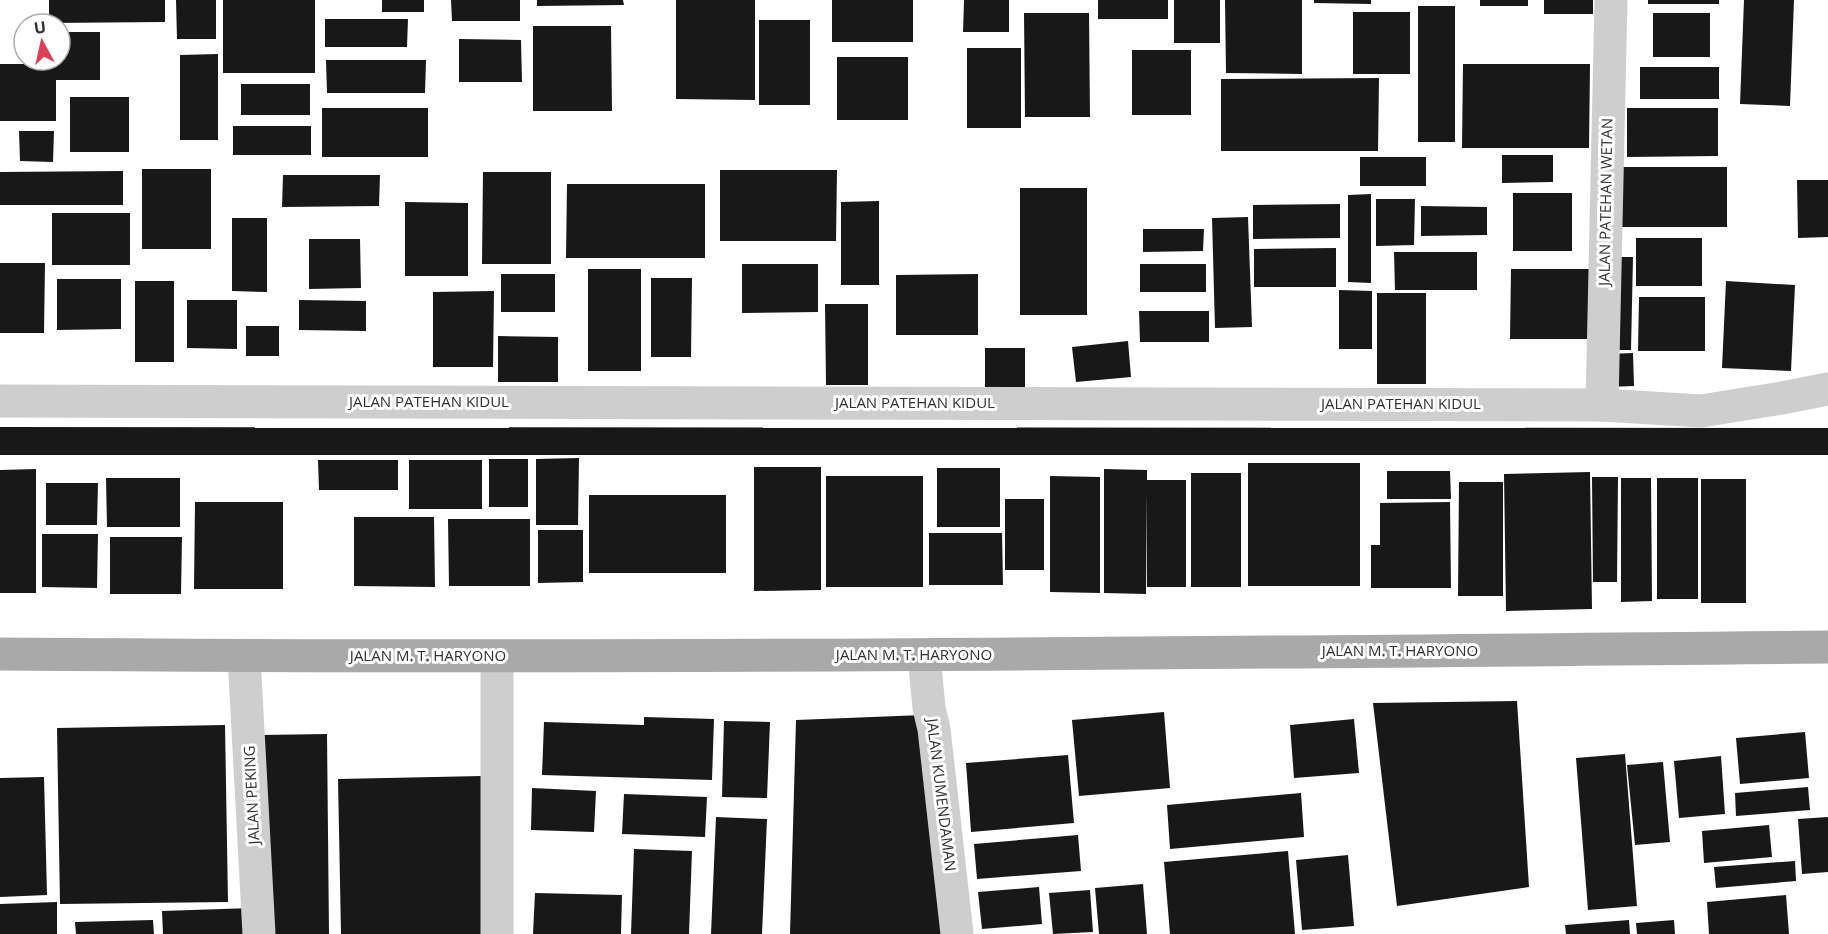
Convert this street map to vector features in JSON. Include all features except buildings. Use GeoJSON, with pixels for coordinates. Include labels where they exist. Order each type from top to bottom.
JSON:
{"type":"FeatureCollection","features":[{"type":"Feature","properties":{"kind":"main road","name":"JALAN M. T. HARYONO"},"geometry":{"type":"LineString","coordinates":[[0,654],[924,655],[1828,647]]}},
{"type":"Feature","properties":{"kind":"street","name":"JALAN PATEHAN WETAN"},"geometry":{"type":"LineString","coordinates":[[1602,405],[1611,0]]}},
{"type":"Feature","properties":{"kind":"street","name":"JALAN PATEHAN KIDUL"},"geometry":{"type":"LineString","coordinates":[[0,401],[1602,405],[1701,411],[1828,389]]}},
{"type":"Feature","properties":{"kind":"street","name":"JALAN KUMENDAMAN"},"geometry":{"type":"LineString","coordinates":[[924,655],[957,934]]}},
{"type":"Feature","properties":{"kind":"street","name":"JALAN PEKING"},"geometry":{"type":"LineString","coordinates":[[244,656],[259,934]]}},
{"type":"Feature","properties":{"kind":"street"},"geometry":{"type":"LineString","coordinates":[[497,656],[497,934]]}}]}
